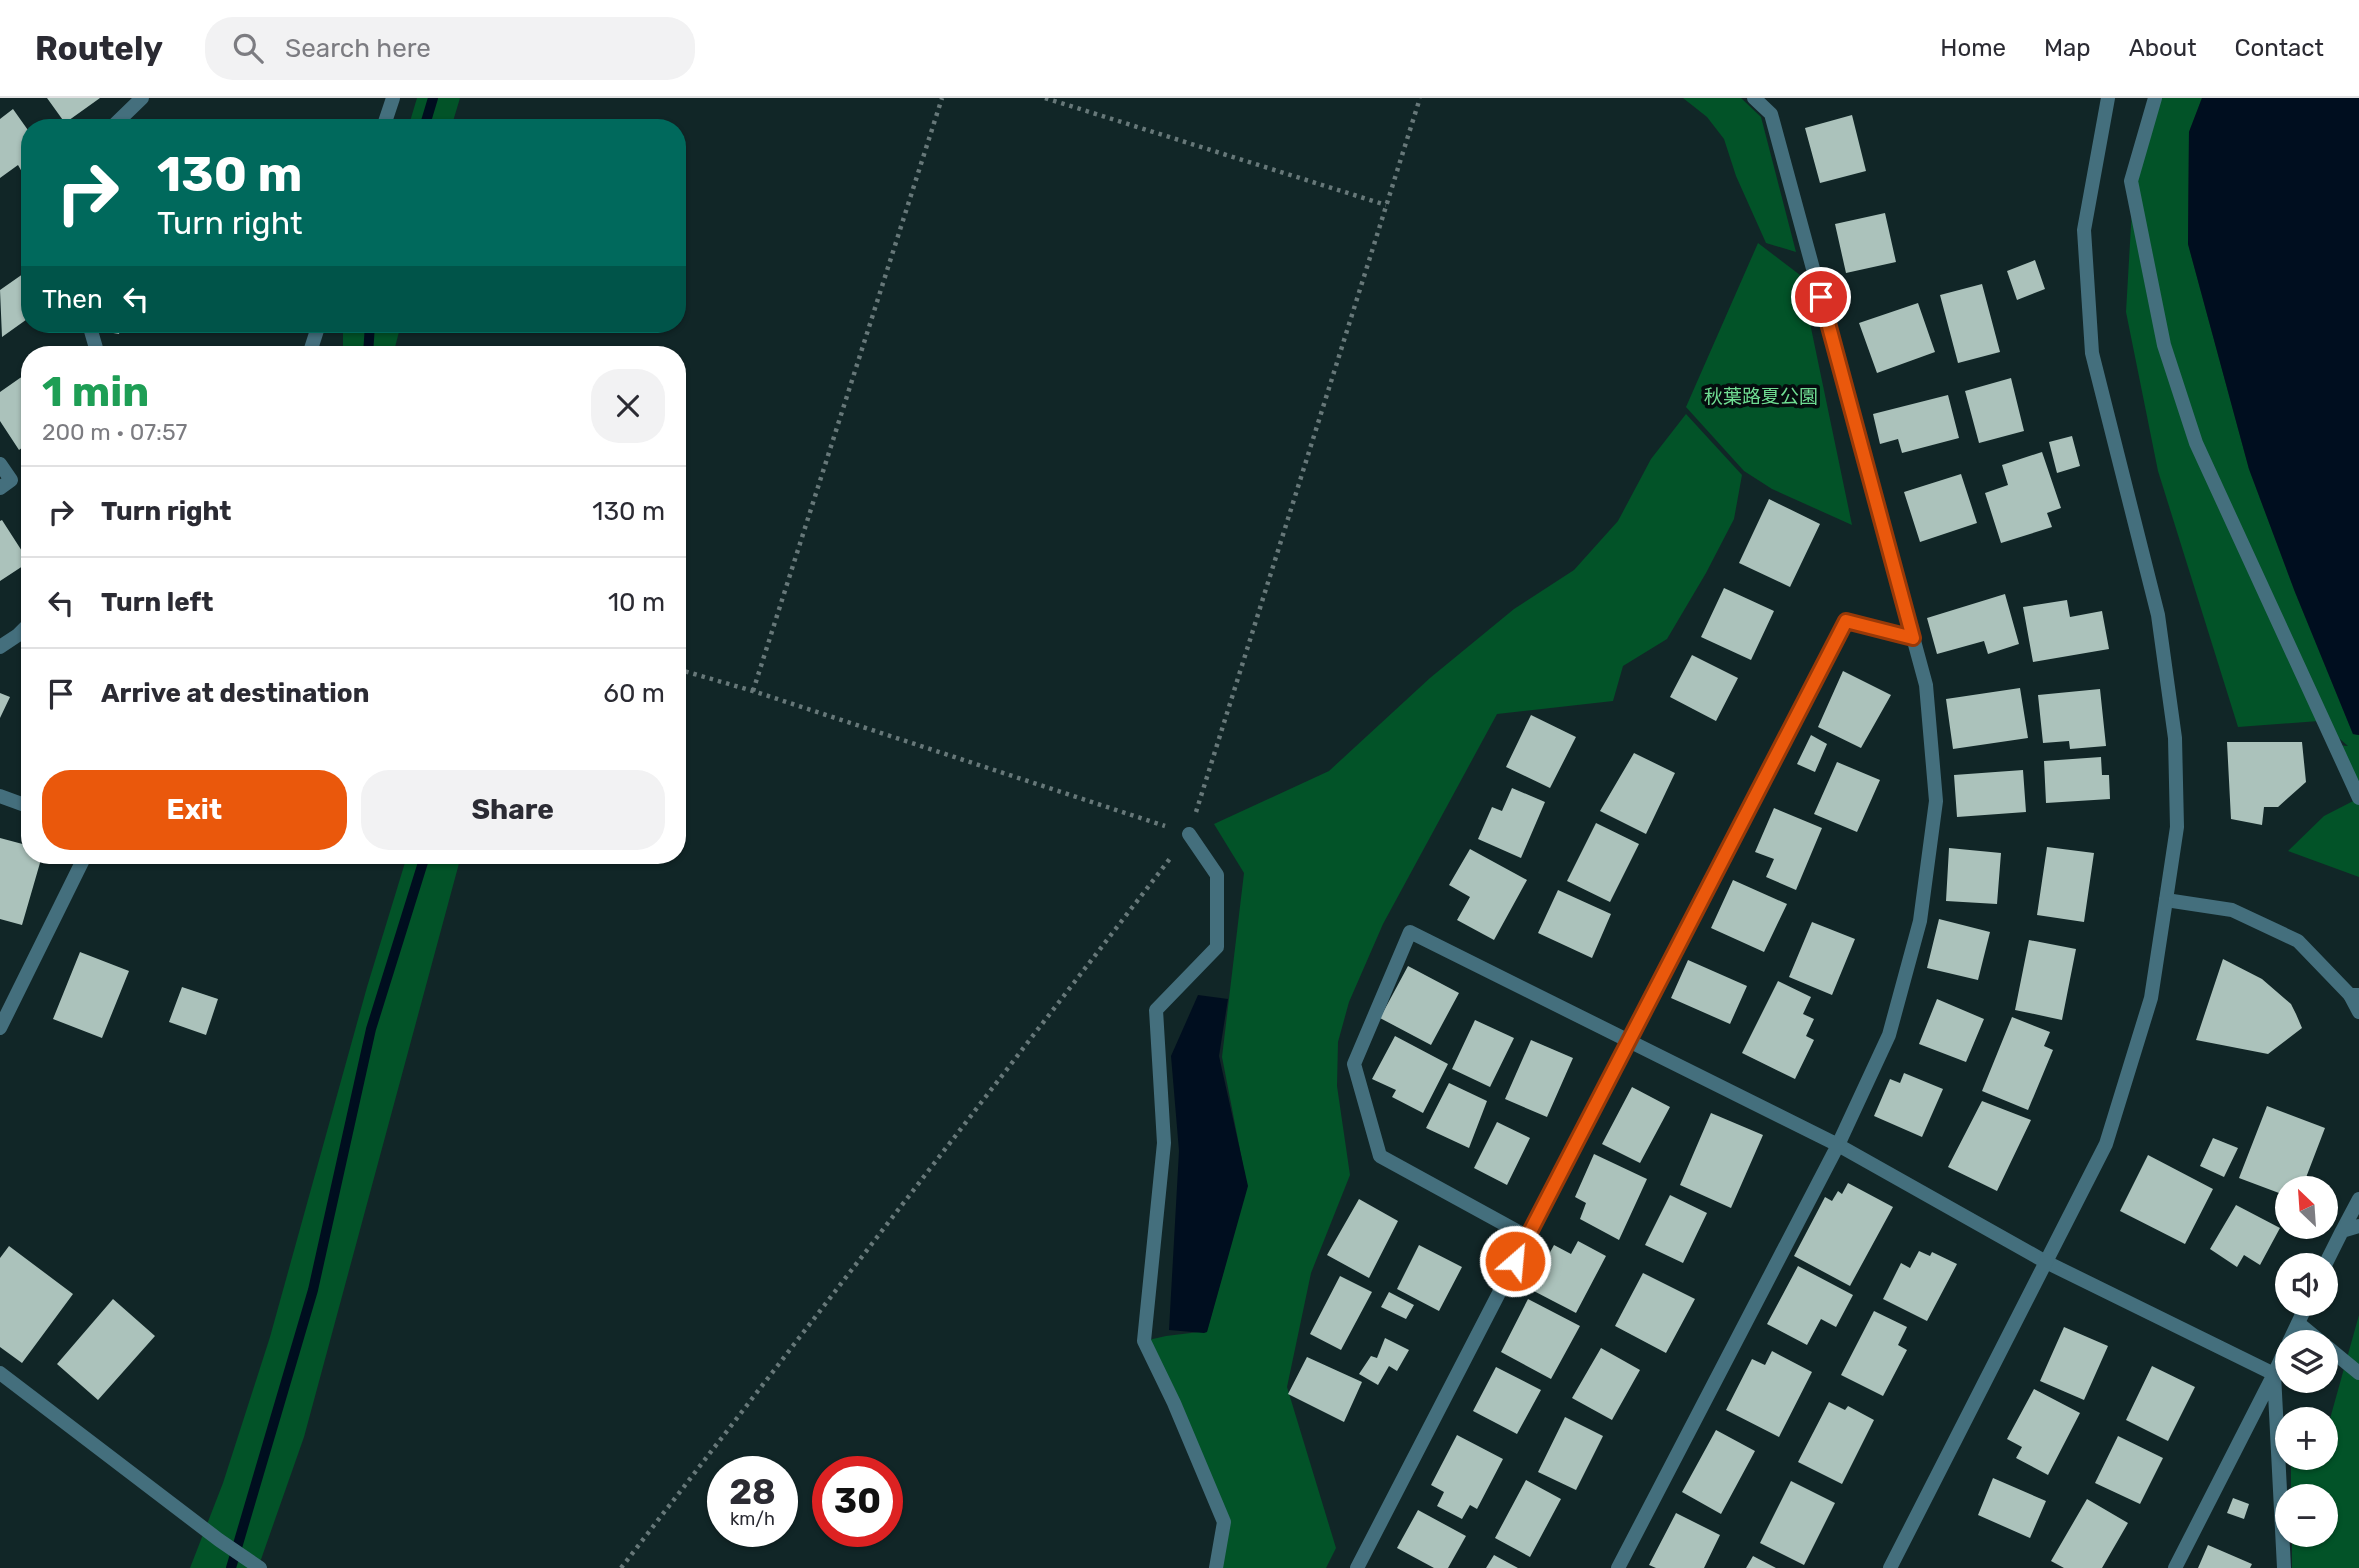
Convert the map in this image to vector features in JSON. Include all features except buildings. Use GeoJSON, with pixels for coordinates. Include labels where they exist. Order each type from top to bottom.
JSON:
{"type":"FeatureCollection","features":[{"type":"Feature","properties":{"kind":"street"},"geometry":{"type":"LineString","coordinates":[[120,119],[142,98]]}},
{"type":"Feature","properties":{"kind":"street"},"geometry":{"type":"LineString","coordinates":[[386,119],[393,98]]}},
{"type":"Feature","properties":{"kind":"street"},"geometry":{"type":"LineString","coordinates":[[1618,1568],[1838,1145],[1889,1035],[1920,921],[1936,801],[1926,685],[1771,114],[1754,98]]}},
{"type":"Feature","properties":{"kind":"street"},"geometry":{"type":"LineString","coordinates":[[1890,1568],[2106,1144],[2151,998],[2177,827],[2175,738],[2158,615],[2092,353],[2084,230],[2108,98]]}},
{"type":"Feature","properties":{"kind":"street"},"geometry":{"type":"LineString","coordinates":[[2155,98],[2131,181],[2164,345],[2196,443],[2359,798]]}},
{"type":"Feature","properties":{"kind":"street"},"geometry":{"type":"LineString","coordinates":[[0,464],[11,480],[0,488]]}},
{"type":"Feature","properties":{"kind":"street"},"geometry":{"type":"LineString","coordinates":[[1357,1568],[1846,621],[1913,638]]}},
{"type":"Feature","properties":{"kind":"street"},"geometry":{"type":"LineString","coordinates":[[0,647],[21,632]]}},
{"type":"Feature","properties":{"kind":"street"},"geometry":{"type":"LineString","coordinates":[[0,796],[21,804]]}},
{"type":"Feature","properties":{"kind":"street"},"geometry":{"type":"LineString","coordinates":[[1189,834],[1217,875],[1217,947],[1156,1010],[1164,1143],[1144,1341],[1174,1402],[1224,1522],[1216,1568]]}},
{"type":"Feature","properties":{"kind":"street"},"geometry":{"type":"LineString","coordinates":[[0,1028],[81,864]]}},
{"type":"Feature","properties":{"kind":"street"},"geometry":{"type":"LineString","coordinates":[[2166,900],[2232,910],[2298,941],[2354,995],[2359,1012]]}},
{"type":"Feature","properties":{"kind":"street"},"geometry":{"type":"LineString","coordinates":[[1528,1237],[1380,1156],[1354,1064],[1410,932],[1838,1145],[2046,1262],[2274,1374]]}},
{"type":"Feature","properties":{"kind":"street"},"geometry":{"type":"LineString","coordinates":[[2331,1253],[2359,1199]]}},
{"type":"Feature","properties":{"kind":"street"},"geometry":{"type":"LineString","coordinates":[[2342,1231],[2359,1227]]}},
{"type":"Feature","properties":{"kind":"street"},"geometry":{"type":"LineString","coordinates":[[2295,1330],[2301,1316]]}},
{"type":"Feature","properties":{"kind":"street"},"geometry":{"type":"LineString","coordinates":[[2298,1323],[2307,1330]]}},
{"type":"Feature","properties":{"kind":"street"},"geometry":{"type":"LineString","coordinates":[[2338,1356],[2359,1373]]}},
{"type":"Feature","properties":{"kind":"street"},"geometry":{"type":"LineString","coordinates":[[0,1373],[257,1566]]}},
{"type":"Feature","properties":{"kind":"street"},"geometry":{"type":"LineString","coordinates":[[2175,1568],[2274,1374]]}},
{"type":"Feature","properties":{"kind":"street"},"geometry":{"type":"LineString","coordinates":[[2274,1374],[2284,1568]]}},
{"type":"Feature","properties":{"kind":"path"},"geometry":{"type":"LineString","coordinates":[[753,691],[942,98]]}},
{"type":"Feature","properties":{"kind":"path"},"geometry":{"type":"LineString","coordinates":[[1045,98],[1386,205]]}},
{"type":"Feature","properties":{"kind":"path"},"geometry":{"type":"LineString","coordinates":[[621,1568],[1189,834],[1420,98]]}},
{"type":"Feature","properties":{"kind":"path"},"geometry":{"type":"LineString","coordinates":[[686,672],[753,691],[1189,834]]}},
{"type":"Feature","properties":{"kind":"green space"},"geometry":{"type":"Polygon","coordinates":[[[417,98],[460,98],[454,119],[411,119],[417,98]]]}},
{"type":"Feature","properties":{"kind":"green space"},"geometry":{"type":"Polygon","coordinates":[[[1683,98],[1741,98],[1761,117],[1796,252],[1766,243],[1736,176],[1724,139],[1707,117],[1683,98]]]}},
{"type":"Feature","properties":{"kind":"green space"},"geometry":{"type":"Polygon","coordinates":[[[2157,98],[2202,98],[2189,132],[2188,244],[2249,469],[2295,592],[2353,734],[2359,735],[2359,798],[2335,745],[2348,746],[2319,721],[2238,727],[2158,471],[2126,312],[2133,191],[2157,98]]]}},
{"type":"Feature","properties":{"kind":"green space","name":"秋葉路夏公園"},"geometry":{"type":"Polygon","coordinates":[[[1758,243],[1800,275],[1852,525],[1772,489],[1744,471],[1686,407],[1758,243]]]}},
{"type":"Feature","properties":{"kind":"green space"},"geometry":{"type":"Polygon","coordinates":[[[343,333],[399,333],[395,346],[343,346],[343,333]]]}},
{"type":"Feature","properties":{"kind":"green space"},"geometry":{"type":"Polygon","coordinates":[[[1686,414],[1742,475],[1734,519],[1706,573],[1667,639],[1623,666],[1613,701],[1497,714],[1383,924],[1349,1002],[1338,1042],[1337,1086],[1350,1175],[1311,1273],[1287,1387],[1336,1548],[1326,1568],[1214,1568],[1221,1515],[1144,1341],[1207,1331],[1247,1186],[1222,1057],[1244,873],[1214,824],[1329,771],[1430,678],[1514,609],[1574,570],[1618,521],[1651,459],[1686,414]]]}},
{"type":"Feature","properties":{"kind":"green space"},"geometry":{"type":"Polygon","coordinates":[[[2359,798],[2359,877],[2288,851],[2324,816],[2359,798]]]}},
{"type":"Feature","properties":{"kind":"green space"},"geometry":{"type":"Polygon","coordinates":[[[405,864],[459,864],[304,1437],[258,1568],[190,1568],[223,1483],[270,1337],[367,987],[405,864]]]}},
{"type":"Feature","properties":{"kind":"green space"},"geometry":{"type":"Polygon","coordinates":[[[2359,1315],[2359,1568],[2292,1568],[2292,1547],[2338,1547],[2338,1484],[2291,1484],[2291,1470],[2338,1470],[2338,1407],[2333,1407],[2359,1315]]]}},
{"type":"Feature","properties":{"kind":"water"},"geometry":{"type":"Polygon","coordinates":[[[2202,98],[2359,98],[2359,735],[2353,734],[2295,592],[2249,469],[2188,244],[2189,132],[2202,98]]]}},
{"type":"Feature","properties":{"kind":"water"},"geometry":{"type":"Polygon","coordinates":[[[1198,995],[1228,999],[1219,1056],[1248,1186],[1207,1332],[1204,1333],[1169,1330],[1179,1151],[1171,1056],[1198,995]]]}},
{"type":"Feature","properties":{"kind":"waterway"},"geometry":{"type":"LineString","coordinates":[[427,119],[433,98]]}},
{"type":"Feature","properties":{"kind":"waterway"},"geometry":{"type":"LineString","coordinates":[[369,333],[369,346]]}},
{"type":"Feature","properties":{"kind":"waterway"},"geometry":{"type":"LineString","coordinates":[[231,1568],[313,1290],[371,1029],[423,864]]}},
{"type":"Feature","properties":{"kind":"route"},"geometry":{"type":"LineString","coordinates":[[1515,1261],[1846,621],[1913,638],[1821,297]]}}]}
